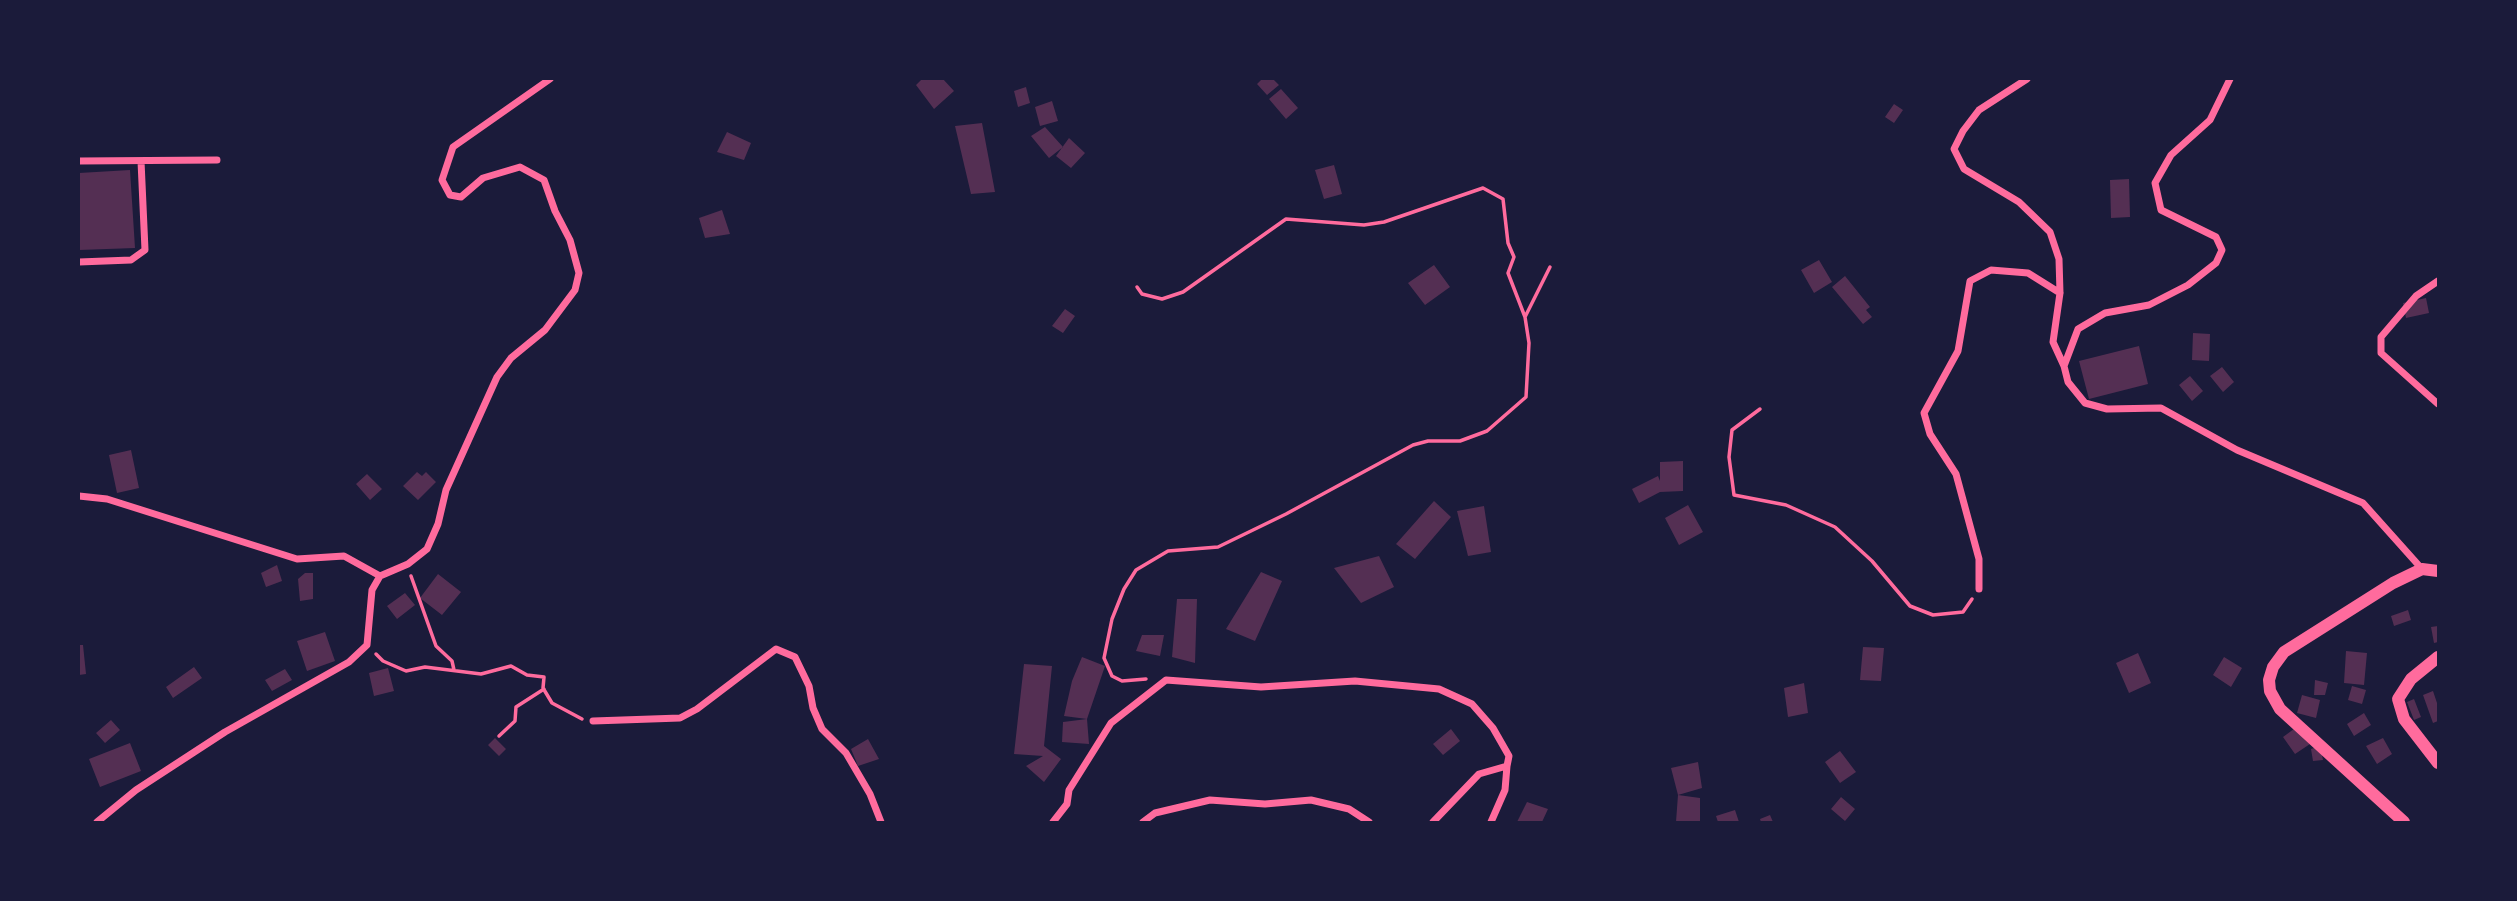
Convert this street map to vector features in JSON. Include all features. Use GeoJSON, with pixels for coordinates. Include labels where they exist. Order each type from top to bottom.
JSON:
{"type":"FeatureCollection","features":[{"type":"Feature","properties":{"kind":"main road"},"geometry":{"type":"LineString","coordinates":[[2404,822],[2280,709],[2270,691],[2269,680],[2273,667],[2284,652],[2393,583],[2422,569],[2438,571]]}},
{"type":"Feature","properties":{"kind":"main road"},"geometry":{"type":"LineString","coordinates":[[2438,657],[2411,679],[2398,699],[2404,719],[2438,763]]}},
{"type":"Feature","properties":{"kind":"street"},"geometry":{"type":"LineString","coordinates":[[97,822],[136,790],[225,732],[349,662],[367,645],[372,590],[380,576],[408,564],[427,549],[438,524],[446,490],[497,377],[511,358],[545,330],[575,290],[579,273],[570,240],[555,211],[544,180],[520,167],[483,178],[461,197],[450,195],[442,180],[453,147],[550,79]]}},
{"type":"Feature","properties":{"kind":"street"},"geometry":{"type":"LineString","coordinates":[[2027,79],[1979,110],[1963,131],[1954,149],[1965,169],[2019,202],[2050,232],[2059,259],[2060,293],[2053,342],[2068,382],[2085,403],[2107,409],[2161,408],[2236,450],[2363,503],[2422,569]]}},
{"type":"Feature","properties":{"kind":"street"},"geometry":{"type":"LineString","coordinates":[[2064,366],[2078,330],[2105,313],[2149,305],[2188,285],[2216,263],[2222,250],[2216,237],[2161,210],[2155,183],[2171,155],[2210,120],[2230,79]]}},
{"type":"Feature","properties":{"kind":"street"},"geometry":{"type":"LineString","coordinates":[[79,161],[217,160]]}},
{"type":"Feature","properties":{"kind":"street"},"geometry":{"type":"LineString","coordinates":[[79,262],[131,260],[145,250],[141,161]]}},
{"type":"Feature","properties":{"kind":"street"},"geometry":{"type":"LineString","coordinates":[[1979,589],[1979,559],[1956,474],[1930,434],[1924,413],[1958,351],[1970,281],[1990,270],[2028,273],[2060,293]]}},
{"type":"Feature","properties":{"kind":"street"},"geometry":{"type":"LineString","coordinates":[[2438,281],[2416,296],[2381,337],[2381,353],[2438,404]]}},
{"type":"Feature","properties":{"kind":"street"},"geometry":{"type":"LineString","coordinates":[[79,496],[107,499],[296,559],[344,556],[380,576]]}},
{"type":"Feature","properties":{"kind":"street"},"geometry":{"type":"LineString","coordinates":[[593,721],[680,718],[697,709],[776,649],[795,657],[809,687],[813,708],[822,729],[846,753],[870,794],[881,822]]}},
{"type":"Feature","properties":{"kind":"street"},"geometry":{"type":"LineString","coordinates":[[1053,822],[1067,804],[1069,790],[1111,723],[1166,680],[1261,687],[1355,681],[1439,689],[1472,704],[1493,728],[1509,756],[1505,790],[1491,822]]}},
{"type":"Feature","properties":{"kind":"street"},"geometry":{"type":"LineString","coordinates":[[1433,822],[1479,774],[1507,766]]}},
{"type":"Feature","properties":{"kind":"street"},"geometry":{"type":"LineString","coordinates":[[1143,822],[1155,813],[1210,800],[1265,804],[1311,800],[1349,809],[1369,822]]}},
{"type":"Feature","properties":{"kind":"path"},"geometry":{"type":"LineString","coordinates":[[1137,287],[1142,294],[1161,299],[1183,292],[1286,219],[1342,224],[1384,222],[1483,188],[1503,199],[1508,243],[1514,257],[1508,273],[1525,317],[1529,343],[1526,397],[1487,431],[1460,441],[1428,441],[1413,445],[1286,514],[1218,547],[1168,551],[1136,570],[1124,589],[1112,619],[1104,658],[1112,676],[1122,681],[1166,680]]}},
{"type":"Feature","properties":{"kind":"path"},"geometry":{"type":"LineString","coordinates":[[1525,317],[1550,267]]}},
{"type":"Feature","properties":{"kind":"path"},"geometry":{"type":"LineString","coordinates":[[1760,409],[1732,430],[1729,457],[1734,495],[1786,505],[1835,527],[1872,561],[1910,606],[1933,615],[1963,612],[1979,589]]}},
{"type":"Feature","properties":{"kind":"path"},"geometry":{"type":"LineString","coordinates":[[408,564],[436,646],[452,661],[454,670]]}},
{"type":"Feature","properties":{"kind":"path"},"geometry":{"type":"LineString","coordinates":[[367,645],[383,661],[406,671],[425,667],[481,674],[511,666],[527,675],[544,677],[544,689],[558,709],[593,721]]}},
{"type":"Feature","properties":{"kind":"path"},"geometry":{"type":"LineString","coordinates":[[499,736],[515,721],[516,706],[544,689]]}},
{"type":"Feature","properties":{"kind":"building"},"geometry":{"type":"Polygon","coordinates":[[[922,79],[943,79],[954,91],[934,109],[916,85],[922,79]]]}},
{"type":"Feature","properties":{"kind":"building"},"geometry":{"type":"Polygon","coordinates":[[[1262,79],[1273,79],[1279,85],[1267,95],[1257,84],[1262,79]]]}},
{"type":"Feature","properties":{"kind":"building"},"geometry":{"type":"Polygon","coordinates":[[[1026,87],[1030,103],[1018,107],[1014,91],[1026,87]]]}},
{"type":"Feature","properties":{"kind":"building"},"geometry":{"type":"Polygon","coordinates":[[[1281,89],[1298,108],[1286,119],[1269,99],[1281,89]]]}},
{"type":"Feature","properties":{"kind":"building"},"geometry":{"type":"Polygon","coordinates":[[[1052,101],[1058,121],[1040,126],[1035,107],[1052,101]]]}},
{"type":"Feature","properties":{"kind":"building"},"geometry":{"type":"Polygon","coordinates":[[[1894,104],[1903,110],[1894,123],[1885,117],[1894,104]]]}},
{"type":"Feature","properties":{"kind":"building"},"geometry":{"type":"Polygon","coordinates":[[[982,123],[995,192],[971,194],[955,126],[982,123]]]}},
{"type":"Feature","properties":{"kind":"building"},"geometry":{"type":"Polygon","coordinates":[[[1045,127],[1063,147],[1049,158],[1031,136],[1045,127]]]}},
{"type":"Feature","properties":{"kind":"building"},"geometry":{"type":"Polygon","coordinates":[[[727,132],[751,143],[744,160],[717,152],[727,132]]]}},
{"type":"Feature","properties":{"kind":"building"},"geometry":{"type":"Polygon","coordinates":[[[1069,138],[1085,153],[1071,168],[1056,156],[1069,138]]]}},
{"type":"Feature","properties":{"kind":"building"},"geometry":{"type":"Polygon","coordinates":[[[1334,165],[1342,194],[1324,199],[1315,170],[1334,165]]]}},
{"type":"Feature","properties":{"kind":"building"},"geometry":{"type":"Polygon","coordinates":[[[130,170],[135,248],[79,250],[79,173],[130,170]]]}},
{"type":"Feature","properties":{"kind":"building"},"geometry":{"type":"Polygon","coordinates":[[[2129,179],[2130,217],[2111,218],[2110,180],[2129,179]]]}},
{"type":"Feature","properties":{"kind":"building"},"geometry":{"type":"Polygon","coordinates":[[[722,210],[730,234],[705,238],[699,218],[722,210]]]}},
{"type":"Feature","properties":{"kind":"building"},"geometry":{"type":"Polygon","coordinates":[[[1819,260],[1832,282],[1814,293],[1801,270],[1819,260]]]}},
{"type":"Feature","properties":{"kind":"building"},"geometry":{"type":"Polygon","coordinates":[[[1434,265],[1450,287],[1425,305],[1408,283],[1434,265]]]}},
{"type":"Feature","properties":{"kind":"building"},"geometry":{"type":"Polygon","coordinates":[[[1845,276],[1870,307],[1866,310],[1872,317],[1863,324],[1832,287],[1845,276]]]}},
{"type":"Feature","properties":{"kind":"building"},"geometry":{"type":"Polygon","coordinates":[[[2426,298],[2429,313],[2406,318],[2403,303],[2426,298]]]}},
{"type":"Feature","properties":{"kind":"building"},"geometry":{"type":"Polygon","coordinates":[[[1065,309],[1075,316],[1063,333],[1052,326],[1065,309]]]}},
{"type":"Feature","properties":{"kind":"building"},"geometry":{"type":"Polygon","coordinates":[[[2193,333],[2210,334],[2209,361],[2192,360],[2193,333]]]}},
{"type":"Feature","properties":{"kind":"building"},"geometry":{"type":"Polygon","coordinates":[[[2139,346],[2148,384],[2089,399],[2079,361],[2139,346]]]}},
{"type":"Feature","properties":{"kind":"building"},"geometry":{"type":"Polygon","coordinates":[[[2222,367],[2234,382],[2223,392],[2210,376],[2222,367]]]}},
{"type":"Feature","properties":{"kind":"building"},"geometry":{"type":"Polygon","coordinates":[[[2190,376],[2203,391],[2192,401],[2179,385],[2190,376]]]}},
{"type":"Feature","properties":{"kind":"building"},"geometry":{"type":"Polygon","coordinates":[[[131,450],[139,488],[117,493],[109,455],[131,450]]]}},
{"type":"Feature","properties":{"kind":"building"},"geometry":{"type":"Polygon","coordinates":[[[1683,461],[1683,491],[1660,492],[1639,503],[1632,489],[1658,476],[1660,481],[1660,462],[1683,461]]]}},
{"type":"Feature","properties":{"kind":"building"},"geometry":{"type":"Polygon","coordinates":[[[417,472],[422,476],[426,472],[436,482],[418,500],[403,486],[417,472]]]}},
{"type":"Feature","properties":{"kind":"building"},"geometry":{"type":"Polygon","coordinates":[[[367,474],[382,489],[370,500],[356,484],[367,474]]]}},
{"type":"Feature","properties":{"kind":"building"},"geometry":{"type":"Polygon","coordinates":[[[1434,501],[1451,517],[1415,559],[1396,544],[1434,501]]]}},
{"type":"Feature","properties":{"kind":"building"},"geometry":{"type":"Polygon","coordinates":[[[1688,505],[1703,532],[1679,545],[1665,518],[1688,505]]]}},
{"type":"Feature","properties":{"kind":"building"},"geometry":{"type":"Polygon","coordinates":[[[1484,506],[1491,552],[1468,556],[1457,511],[1484,506]]]}},
{"type":"Feature","properties":{"kind":"building"},"geometry":{"type":"Polygon","coordinates":[[[1379,556],[1394,587],[1361,603],[1334,568],[1379,556]]]}},
{"type":"Feature","properties":{"kind":"building"},"geometry":{"type":"Polygon","coordinates":[[[277,565],[282,581],[266,587],[261,573],[277,565]]]}},
{"type":"Feature","properties":{"kind":"building"},"geometry":{"type":"Polygon","coordinates":[[[1261,572],[1282,581],[1255,641],[1226,629],[1261,572]]]}},
{"type":"Feature","properties":{"kind":"building"},"geometry":{"type":"Polygon","coordinates":[[[305,573],[313,573],[313,599],[300,601],[298,579],[305,573]]]}},
{"type":"Feature","properties":{"kind":"building"},"geometry":{"type":"Polygon","coordinates":[[[438,574],[461,592],[442,615],[420,598],[438,574]]]}},
{"type":"Feature","properties":{"kind":"building"},"geometry":{"type":"Polygon","coordinates":[[[405,593],[415,605],[397,619],[387,606],[405,593]]]}},
{"type":"Feature","properties":{"kind":"building"},"geometry":{"type":"Polygon","coordinates":[[[1177,599],[1197,599],[1195,663],[1172,657],[1177,599]]]}},
{"type":"Feature","properties":{"kind":"building"},"geometry":{"type":"Polygon","coordinates":[[[2408,610],[2411,620],[2394,626],[2391,616],[2408,610]]]}},
{"type":"Feature","properties":{"kind":"building"},"geometry":{"type":"Polygon","coordinates":[[[2438,626],[2438,642],[2434,643],[2431,627],[2438,626]]]}},
{"type":"Feature","properties":{"kind":"building"},"geometry":{"type":"Polygon","coordinates":[[[325,632],[335,661],[307,671],[297,641],[325,632]]]}},
{"type":"Feature","properties":{"kind":"building"},"geometry":{"type":"Polygon","coordinates":[[[1142,635],[1164,635],[1160,656],[1136,651],[1142,635]]]}},
{"type":"Feature","properties":{"kind":"building"},"geometry":{"type":"Polygon","coordinates":[[[79,645],[83,645],[86,674],[79,675],[79,645]]]}},
{"type":"Feature","properties":{"kind":"building"},"geometry":{"type":"Polygon","coordinates":[[[1863,647],[1884,648],[1881,681],[1860,680],[1863,647]]]}},
{"type":"Feature","properties":{"kind":"building"},"geometry":{"type":"Polygon","coordinates":[[[2346,651],[2367,653],[2364,685],[2344,683],[2346,651]]]}},
{"type":"Feature","properties":{"kind":"building"},"geometry":{"type":"Polygon","coordinates":[[[2138,653],[2151,683],[2129,693],[2116,663],[2138,653]]]}},
{"type":"Feature","properties":{"kind":"building"},"geometry":{"type":"Polygon","coordinates":[[[1082,657],[1105,666],[1087,719],[1064,716],[1072,681],[1082,657]]]}},
{"type":"Feature","properties":{"kind":"building"},"geometry":{"type":"Polygon","coordinates":[[[2224,657],[2242,668],[2231,687],[2213,675],[2224,657]]]}},
{"type":"Feature","properties":{"kind":"building"},"geometry":{"type":"Polygon","coordinates":[[[1024,664],[1052,666],[1044,746],[1061,759],[1044,782],[1026,766],[1043,756],[1014,754],[1024,664]]]}},
{"type":"Feature","properties":{"kind":"building"},"geometry":{"type":"Polygon","coordinates":[[[194,667],[202,678],[173,698],[166,687],[194,667]]]}},
{"type":"Feature","properties":{"kind":"building"},"geometry":{"type":"Polygon","coordinates":[[[388,668],[394,691],[374,696],[369,673],[388,668]]]}},
{"type":"Feature","properties":{"kind":"building"},"geometry":{"type":"Polygon","coordinates":[[[285,669],[292,680],[272,691],[265,680],[285,669]]]}},
{"type":"Feature","properties":{"kind":"building"},"geometry":{"type":"Polygon","coordinates":[[[2315,680],[2328,683],[2325,695],[2314,695],[2315,680]]]}},
{"type":"Feature","properties":{"kind":"building"},"geometry":{"type":"Polygon","coordinates":[[[1804,683],[1808,713],[1788,717],[1784,688],[1804,683]]]}},
{"type":"Feature","properties":{"kind":"building"},"geometry":{"type":"Polygon","coordinates":[[[2352,686],[2366,690],[2362,704],[2348,700],[2352,686]]]}},
{"type":"Feature","properties":{"kind":"building"},"geometry":{"type":"Polygon","coordinates":[[[2433,691],[2438,706],[2438,721],[2433,723],[2423,695],[2433,691]]]}},
{"type":"Feature","properties":{"kind":"building"},"geometry":{"type":"Polygon","coordinates":[[[2302,695],[2320,700],[2316,718],[2297,713],[2302,695]]]}},
{"type":"Feature","properties":{"kind":"building"},"geometry":{"type":"Polygon","coordinates":[[[2414,699],[2421,717],[2414,720],[2407,702],[2414,699]]]}},
{"type":"Feature","properties":{"kind":"building"},"geometry":{"type":"Polygon","coordinates":[[[2364,713],[2371,725],[2354,736],[2347,724],[2364,713]]]}},
{"type":"Feature","properties":{"kind":"building"},"geometry":{"type":"Polygon","coordinates":[[[1087,719],[1089,744],[1062,742],[1063,722],[1087,719]]]}},
{"type":"Feature","properties":{"kind":"building"},"geometry":{"type":"Polygon","coordinates":[[[111,720],[120,730],[105,743],[96,733],[111,720]]]}},
{"type":"Feature","properties":{"kind":"building"},"geometry":{"type":"Polygon","coordinates":[[[2298,726],[2310,744],[2295,754],[2283,737],[2298,726]]]}},
{"type":"Feature","properties":{"kind":"building"},"geometry":{"type":"Polygon","coordinates":[[[1451,729],[1460,741],[1443,755],[1433,744],[1451,729]]]}},
{"type":"Feature","properties":{"kind":"building"},"geometry":{"type":"Polygon","coordinates":[[[495,738],[506,749],[499,756],[488,745],[495,738]]]}},
{"type":"Feature","properties":{"kind":"building"},"geometry":{"type":"Polygon","coordinates":[[[2383,738],[2392,754],[2377,764],[2366,746],[2383,738]]]}},
{"type":"Feature","properties":{"kind":"building"},"geometry":{"type":"Polygon","coordinates":[[[868,739],[879,759],[858,766],[851,749],[868,739]]]}},
{"type":"Feature","properties":{"kind":"building"},"geometry":{"type":"Polygon","coordinates":[[[130,743],[141,771],[100,787],[89,759],[130,743]]]}},
{"type":"Feature","properties":{"kind":"building"},"geometry":{"type":"Polygon","coordinates":[[[2320,746],[2323,760],[2313,761],[2311,749],[2320,746]]]}},
{"type":"Feature","properties":{"kind":"building"},"geometry":{"type":"Polygon","coordinates":[[[1840,751],[1856,772],[1840,783],[1825,762],[1840,751]]]}},
{"type":"Feature","properties":{"kind":"building"},"geometry":{"type":"Polygon","coordinates":[[[1698,762],[1702,788],[1678,795],[1671,768],[1698,762]]]}},
{"type":"Feature","properties":{"kind":"building"},"geometry":{"type":"Polygon","coordinates":[[[1678,795],[1700,798],[1700,822],[1676,822],[1678,795]]]}},
{"type":"Feature","properties":{"kind":"building"},"geometry":{"type":"Polygon","coordinates":[[[1841,797],[1855,809],[1845,821],[1831,809],[1841,797]]]}},
{"type":"Feature","properties":{"kind":"building"},"geometry":{"type":"Polygon","coordinates":[[[1527,802],[1548,809],[1542,822],[1517,822],[1527,802]]]}},
{"type":"Feature","properties":{"kind":"building"},"geometry":{"type":"Polygon","coordinates":[[[1735,810],[1739,822],[1718,822],[1716,816],[1735,810]]]}},
{"type":"Feature","properties":{"kind":"building"},"geometry":{"type":"Polygon","coordinates":[[[1770,815],[1773,822],[1761,822],[1760,819],[1770,815]]]}}]}
